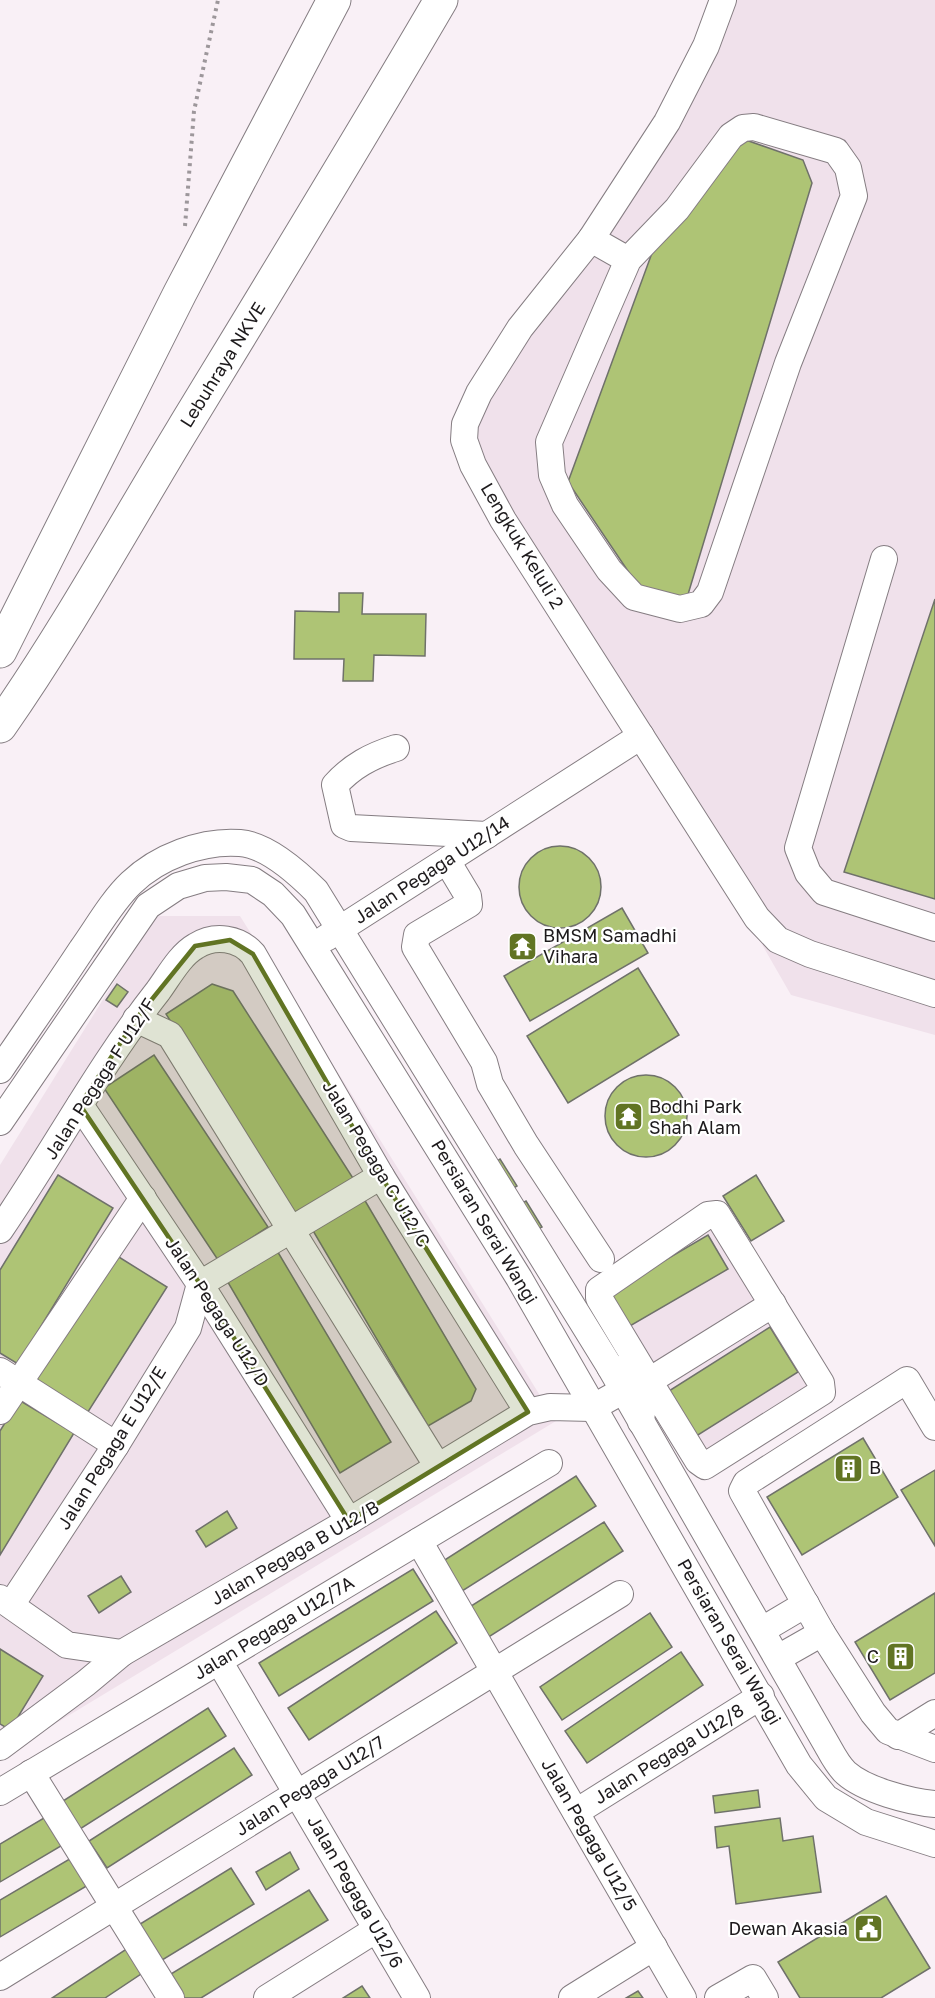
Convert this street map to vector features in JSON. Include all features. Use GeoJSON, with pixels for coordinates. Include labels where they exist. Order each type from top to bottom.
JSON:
{"type":"FeatureCollection","features":[{"type":"Feature","properties":{"kind":"highway"},"geometry":{"type":"LineString","coordinates":[[0,651],[180,293],[334,0]]}},
{"type":"Feature","properties":{"kind":"highway","name":"Lebuhraya NKVE"},"geometry":{"type":"LineString","coordinates":[[0,726],[44,664],[183,430],[325,200],[441,0]]}},
{"type":"Feature","properties":{"kind":"street","name":"Lengkuk Keluli 2"},"geometry":{"type":"LineString","coordinates":[[723,0],[706,46],[667,122],[591,239],[520,328],[479,393],[465,424],[464,440],[473,465],[503,520],[757,918],[778,940],[810,954],[935,994]]}},
{"type":"Feature","properties":{"kind":"street"},"geometry":{"type":"LineString","coordinates":[[754,127],[836,151],[848,168],[854,196],[788,363],[710,592],[701,604],[680,609],[634,597],[609,570],[572,515],[552,475],[549,442],[628,260],[677,210],[731,136],[743,128],[754,127]]}},
{"type":"Feature","properties":{"kind":"street"},"geometry":{"type":"LineString","coordinates":[[591,239],[628,260]]}},
{"type":"Feature","properties":{"kind":"street"},"geometry":{"type":"LineString","coordinates":[[884,560],[798,848],[808,873],[824,892],[935,928]]}},
{"type":"Feature","properties":{"kind":"street","name":"Jalan Pegaga U12/14"},"geometry":{"type":"LineString","coordinates":[[313,947],[641,736]]}},
{"type":"Feature","properties":{"kind":"street"},"geometry":{"type":"LineString","coordinates":[[396,748],[349,770],[335,785],[344,825],[351,828],[487,835]]}},
{"type":"Feature","properties":{"kind":"street","name":"Persiaran Serai Wangi"},"geometry":{"type":"LineString","coordinates":[[0,1070],[97,927],[131,883],[168,858],[197,847],[241,843],[275,857],[296,872],[316,891],[610,1366],[827,1745],[846,1773],[878,1790],[904,1799],[935,1804]]}},
{"type":"Feature","properties":{"kind":"street"},"geometry":{"type":"LineString","coordinates":[[447,861],[468,896],[469,904],[417,936],[413,943],[484,1062],[490,1084],[526,1145],[601,1259]]}},
{"type":"Feature","properties":{"kind":"street","name":"Persiaran Serai Wangi"},"geometry":{"type":"LineString","coordinates":[[0,1122],[148,906],[178,886],[205,878],[252,880],[273,894],[293,915],[519,1278],[799,1765],[826,1798],[866,1822],[935,1844]]}},
{"type":"Feature","properties":{"kind":"street","name":"Jalan Pegaga F U12/F"},"geometry":{"type":"LineString","coordinates":[[0,1230],[136,1019],[195,946],[211,940]]}},
{"type":"Feature","properties":{"kind":"street","name":"Jalan Pegaga C U12/C"},"geometry":{"type":"LineString","coordinates":[[211,940],[230,940],[244,944],[254,954],[381,1176],[528,1412]]}},
{"type":"Feature","properties":{"kind":"street"},"geometry":{"type":"LineString","coordinates":[[136,1019],[170,1035],[438,1467]]}},
{"type":"Feature","properties":{"kind":"street","name":"Jalan Pegaga U12/D"},"geometry":{"type":"LineString","coordinates":[[80,1105],[200,1284],[349,1521]]}},
{"type":"Feature","properties":{"kind":"street"},"geometry":{"type":"LineString","coordinates":[[200,1284],[381,1176]]}},
{"type":"Feature","properties":{"kind":"street"},"geometry":{"type":"LineString","coordinates":[[0,1411],[10,1377],[143,1198]]}},
{"type":"Feature","properties":{"kind":"street"},"geometry":{"type":"LineString","coordinates":[[717,1214],[821,1383],[822,1392],[705,1466],[698,1461],[649,1381],[599,1298],[599,1290],[708,1215],[717,1214]]}},
{"type":"Feature","properties":{"kind":"street","name":"Jalan Pegaga E U12/E"},"geometry":{"type":"LineString","coordinates":[[5,1602],[116,1445],[188,1328],[200,1284]]}},
{"type":"Feature","properties":{"kind":"street"},"geometry":{"type":"LineString","coordinates":[[649,1381],[773,1304]]}},
{"type":"Feature","properties":{"kind":"street"},"geometry":{"type":"LineString","coordinates":[[610,1366],[649,1381],[653,1389],[642,1411],[641,1422]]}},
{"type":"Feature","properties":{"kind":"street"},"geometry":{"type":"LineString","coordinates":[[10,1377],[116,1445]]}},
{"type":"Feature","properties":{"kind":"street"},"geometry":{"type":"LineString","coordinates":[[935,1427],[907,1380],[742,1487],[742,1494],[822,1632],[873,1713],[888,1731],[935,1749]]}},
{"type":"Feature","properties":{"kind":"street"},"geometry":{"type":"LineString","coordinates":[[592,1408],[624,1390]]}},
{"type":"Feature","properties":{"kind":"street","name":"Jalan Pegaga B U12/B"},"geometry":{"type":"LineString","coordinates":[[0,1747],[122,1653],[349,1521],[528,1412],[550,1407],[592,1408]]}},
{"type":"Feature","properties":{"kind":"street","name":"Jalan Pegaga U12/7A"},"geometry":{"type":"LineString","coordinates":[[0,1792],[549,1463]]}},
{"type":"Feature","properties":{"kind":"street","name":"Jalan Pegaga U12/5"},"geometry":{"type":"LineString","coordinates":[[420,1541],[683,1998]]}},
{"type":"Feature","properties":{"kind":"street","name":"Jalan Pegaga U12/7"},"geometry":{"type":"LineString","coordinates":[[0,1977],[620,1594]]}},
{"type":"Feature","properties":{"kind":"street"},"geometry":{"type":"LineString","coordinates":[[5,1602],[68,1645],[122,1653]]}},
{"type":"Feature","properties":{"kind":"street"},"geometry":{"type":"LineString","coordinates":[[762,1630],[806,1604]]}},
{"type":"Feature","properties":{"kind":"street"},"geometry":{"type":"LineString","coordinates":[[778,1658],[822,1632]]}},
{"type":"Feature","properties":{"kind":"street","name":"Jalan Pegaga U12/6"},"geometry":{"type":"LineString","coordinates":[[219,1661],[417,1998]]}},
{"type":"Feature","properties":{"kind":"street","name":"Jalan Pegaga U12/8"},"geometry":{"type":"LineString","coordinates":[[576,1812],[761,1696]]}},
{"type":"Feature","properties":{"kind":"street"},"geometry":{"type":"LineString","coordinates":[[898,1736],[935,1713]]}},
{"type":"Feature","properties":{"kind":"street"},"geometry":{"type":"LineString","coordinates":[[32,1773],[171,1998]]}},
{"type":"Feature","properties":{"kind":"street"},"geometry":{"type":"LineString","coordinates":[[267,1998],[376,1929]]}},
{"type":"Feature","properties":{"kind":"street"},"geometry":{"type":"LineString","coordinates":[[572,1998],[654,1947]]}},
{"type":"Feature","properties":{"kind":"street"},"geometry":{"type":"LineString","coordinates":[[718,1998],[753,1978],[765,1998]]}},
{"type":"Feature","properties":{"kind":"path"},"geometry":{"type":"LineString","coordinates":[[184,236],[194,111],[218,0]]}},
{"type":"Feature","properties":{"kind":"highlighted area"},"geometry":{"type":"Polygon","coordinates":[[[230,940],[253,954],[381,1176],[528,1412],[349,1521],[200,1284],[80,1105],[136,1019],[195,946],[230,940]]]}},
{"type":"Feature","properties":{"kind":"shaded area"},"geometry":{"type":"Polygon","coordinates":[[[731,0],[935,0],[935,1035],[791,995],[466,429],[731,0]]]}},
{"type":"Feature","properties":{"kind":"shaded area"},"geometry":{"type":"Polygon","coordinates":[[[155,916],[240,916],[556,1421],[0,1757],[0,1165],[155,916]]]}},
{"type":"Feature","properties":{"kind":"shaded area"},"geometry":{"type":"Polygon","coordinates":[[[710,1220],[817,1389],[704,1460],[604,1291],[710,1220]]]}},
{"type":"Feature","properties":{"kind":"building"},"geometry":{"type":"Polygon","coordinates":[[[743,139],[803,160],[812,183],[686,601],[638,586],[568,482],[652,253],[743,139]]]}},
{"type":"Feature","properties":{"kind":"building"},"geometry":{"type":"Polygon","coordinates":[[[339,593],[363,593],[362,614],[426,614],[425,656],[374,655],[373,681],[343,681],[344,659],[294,659],[295,611],[339,612],[339,593]]]}},
{"type":"Feature","properties":{"kind":"building"},"geometry":{"type":"Polygon","coordinates":[[[935,599],[935,899],[844,872],[935,599]]]}},
{"type":"Feature","properties":{"kind":"building"},"geometry":{"type":"Polygon","coordinates":[[[560,846],[576,849],[589,858],[598,871],[601,887],[598,903],[589,916],[576,925],[560,928],[544,925],[531,916],[522,903],[519,887],[522,871],[531,858],[544,849],[560,846]]]}},
{"type":"Feature","properties":{"kind":"building"},"geometry":{"type":"Polygon","coordinates":[[[622,908],[648,953],[530,1021],[504,976],[622,908]]]}},
{"type":"Feature","properties":{"kind":"building"},"geometry":{"type":"Polygon","coordinates":[[[638,968],[679,1035],[568,1103],[527,1036],[638,968]]]}},
{"type":"Feature","properties":{"kind":"building"},"geometry":{"type":"Polygon","coordinates":[[[117,984],[128,992],[117,1007],[106,1000],[117,984]]]}},
{"type":"Feature","properties":{"kind":"building"},"geometry":{"type":"Polygon","coordinates":[[[212,984],[233,991],[358,1186],[299,1223],[166,1014],[212,984]]]}},
{"type":"Feature","properties":{"kind":"building"},"geometry":{"type":"Polygon","coordinates":[[[154,1055],[268,1227],[218,1260],[104,1088],[154,1055]]]}},
{"type":"Feature","properties":{"kind":"building"},"geometry":{"type":"Polygon","coordinates":[[[646,1075],[662,1078],[675,1087],[684,1100],[687,1116],[684,1132],[675,1145],[662,1154],[646,1157],[630,1154],[617,1145],[608,1132],[605,1116],[608,1100],[617,1087],[630,1078],[646,1075]]]}},
{"type":"Feature","properties":{"kind":"building"},"geometry":{"type":"Polygon","coordinates":[[[500,1159],[517,1186],[509,1191],[492,1165],[500,1159]]]}},
{"type":"Feature","properties":{"kind":"building"},"geometry":{"type":"Polygon","coordinates":[[[58,1175],[113,1208],[18,1364],[0,1353],[0,1270],[58,1175]]]}},
{"type":"Feature","properties":{"kind":"building"},"geometry":{"type":"Polygon","coordinates":[[[756,1175],[784,1221],[751,1241],[723,1196],[756,1175]]]}},
{"type":"Feature","properties":{"kind":"building"},"geometry":{"type":"Polygon","coordinates":[[[364,1199],[476,1389],[471,1401],[428,1426],[312,1229],[364,1199]]]}},
{"type":"Feature","properties":{"kind":"building"},"geometry":{"type":"Polygon","coordinates":[[[526,1201],[542,1227],[533,1232],[517,1206],[526,1201]]]}},
{"type":"Feature","properties":{"kind":"building"},"geometry":{"type":"Polygon","coordinates":[[[708,1235],[728,1269],[623,1330],[604,1296],[708,1235]]]}},
{"type":"Feature","properties":{"kind":"building"},"geometry":{"type":"Polygon","coordinates":[[[276,1249],[391,1442],[340,1473],[226,1279],[276,1249]]]}},
{"type":"Feature","properties":{"kind":"building"},"geometry":{"type":"Polygon","coordinates":[[[114,1254],[167,1287],[86,1415],[33,1382],[114,1254]]]}},
{"type":"Feature","properties":{"kind":"building"},"geometry":{"type":"Polygon","coordinates":[[[770,1327],[798,1372],[690,1440],[661,1396],[770,1327]]]}},
{"type":"Feature","properties":{"kind":"building"},"geometry":{"type":"Polygon","coordinates":[[[19,1400],[74,1433],[0,1555],[0,1431],[19,1400]]]}},
{"type":"Feature","properties":{"kind":"building","name":"B"},"geometry":{"type":"Polygon","coordinates":[[[863,1438],[898,1497],[802,1555],[767,1497],[863,1438]]]}},
{"type":"Feature","properties":{"kind":"building"},"geometry":{"type":"Polygon","coordinates":[[[935,1470],[935,1546],[901,1490],[935,1470]]]}},
{"type":"Feature","properties":{"kind":"building"},"geometry":{"type":"Polygon","coordinates":[[[576,1476],[596,1506],[459,1593],[440,1563],[576,1476]]]}},
{"type":"Feature","properties":{"kind":"building"},"geometry":{"type":"Polygon","coordinates":[[[227,1511],[237,1528],[206,1547],[196,1531],[227,1511]]]}},
{"type":"Feature","properties":{"kind":"building"},"geometry":{"type":"Polygon","coordinates":[[[604,1522],[623,1551],[487,1638],[468,1608],[604,1522]]]}},
{"type":"Feature","properties":{"kind":"building"},"geometry":{"type":"Polygon","coordinates":[[[413,1569],[433,1601],[279,1696],[259,1663],[413,1569]]]}},
{"type":"Feature","properties":{"kind":"building"},"geometry":{"type":"Polygon","coordinates":[[[121,1576],[131,1592],[99,1613],[88,1596],[121,1576]]]}},
{"type":"Feature","properties":{"kind":"building","name":"C"},"geometry":{"type":"Polygon","coordinates":[[[935,1593],[935,1673],[890,1700],[855,1642],[935,1593]]]}},
{"type":"Feature","properties":{"kind":"building"},"geometry":{"type":"Polygon","coordinates":[[[436,1611],[457,1643],[309,1740],[288,1708],[436,1611]]]}},
{"type":"Feature","properties":{"kind":"building"},"geometry":{"type":"Polygon","coordinates":[[[650,1613],[672,1647],[562,1720],[540,1687],[650,1613]]]}},
{"type":"Feature","properties":{"kind":"building"},"geometry":{"type":"Polygon","coordinates":[[[0,1649],[43,1676],[10,1730],[0,1724],[0,1649]]]}},
{"type":"Feature","properties":{"kind":"building"},"geometry":{"type":"Polygon","coordinates":[[[681,1652],[703,1685],[587,1763],[565,1731],[681,1652]]]}},
{"type":"Feature","properties":{"kind":"building"},"geometry":{"type":"Polygon","coordinates":[[[208,1708],[226,1736],[80,1829],[63,1801],[208,1708]]]}},
{"type":"Feature","properties":{"kind":"building"},"geometry":{"type":"Polygon","coordinates":[[[234,1748],[252,1775],[107,1868],[89,1841],[234,1748]]]}},
{"type":"Feature","properties":{"kind":"building"},"geometry":{"type":"Polygon","coordinates":[[[758,1790],[760,1807],[715,1813],[713,1796],[758,1790]]]}},
{"type":"Feature","properties":{"kind":"building"},"geometry":{"type":"Polygon","coordinates":[[[49,1815],[66,1843],[0,1882],[0,1844],[49,1815]]]}},
{"type":"Feature","properties":{"kind":"building"},"geometry":{"type":"Polygon","coordinates":[[[780,1818],[783,1841],[813,1836],[821,1892],[736,1904],[729,1846],[717,1848],[715,1827],[780,1818]]]}},
{"type":"Feature","properties":{"kind":"building"},"geometry":{"type":"Polygon","coordinates":[[[290,1852],[299,1869],[266,1890],[256,1872],[290,1852]]]}},
{"type":"Feature","properties":{"kind":"building"},"geometry":{"type":"Polygon","coordinates":[[[73,1857],[90,1884],[0,1937],[0,1900],[73,1857]]]}},
{"type":"Feature","properties":{"kind":"building"},"geometry":{"type":"Polygon","coordinates":[[[231,1868],[254,1904],[154,1965],[132,1929],[231,1868]]]}},
{"type":"Feature","properties":{"kind":"building"},"geometry":{"type":"Polygon","coordinates":[[[309,1890],[328,1920],[201,1998],[179,1998],[166,1977],[309,1890]]]}},
{"type":"Feature","properties":{"kind":"building","name":"Dewan Akasia"},"geometry":{"type":"Polygon","coordinates":[[[886,1896],[930,1968],[881,1998],[800,1998],[778,1962],[886,1896]]]}},
{"type":"Feature","properties":{"kind":"building"},"geometry":{"type":"Polygon","coordinates":[[[128,1948],[144,1972],[105,1998],[52,1998],[128,1948]]]}},
{"type":"Feature","properties":{"kind":"building"},"geometry":{"type":"Polygon","coordinates":[[[362,1986],[370,1998],[343,1998],[362,1986]]]}},
{"type":"Feature","properties":{"kind":"building"},"geometry":{"type":"Polygon","coordinates":[[[638,1991],[643,1998],[626,1998],[638,1991]]]}},
{"type":"Feature","properties":{"kind":"place","name":"BMSM Samadhi Vihara"},"geometry":{"type":"Point","coordinates":[522,946]}},
{"type":"Feature","properties":{"kind":"place","name":"Bodhi Park Shah Alam"},"geometry":{"type":"Point","coordinates":[628,1117]}},
{"type":"Feature","properties":{"kind":"place","name":"B"},"geometry":{"type":"Point","coordinates":[848,1468]}},
{"type":"Feature","properties":{"kind":"place","name":"C"},"geometry":{"type":"Point","coordinates":[900,1657]}},
{"type":"Feature","properties":{"kind":"place","name":"Dewan Akasia"},"geometry":{"type":"Point","coordinates":[869,1929]}}]}
